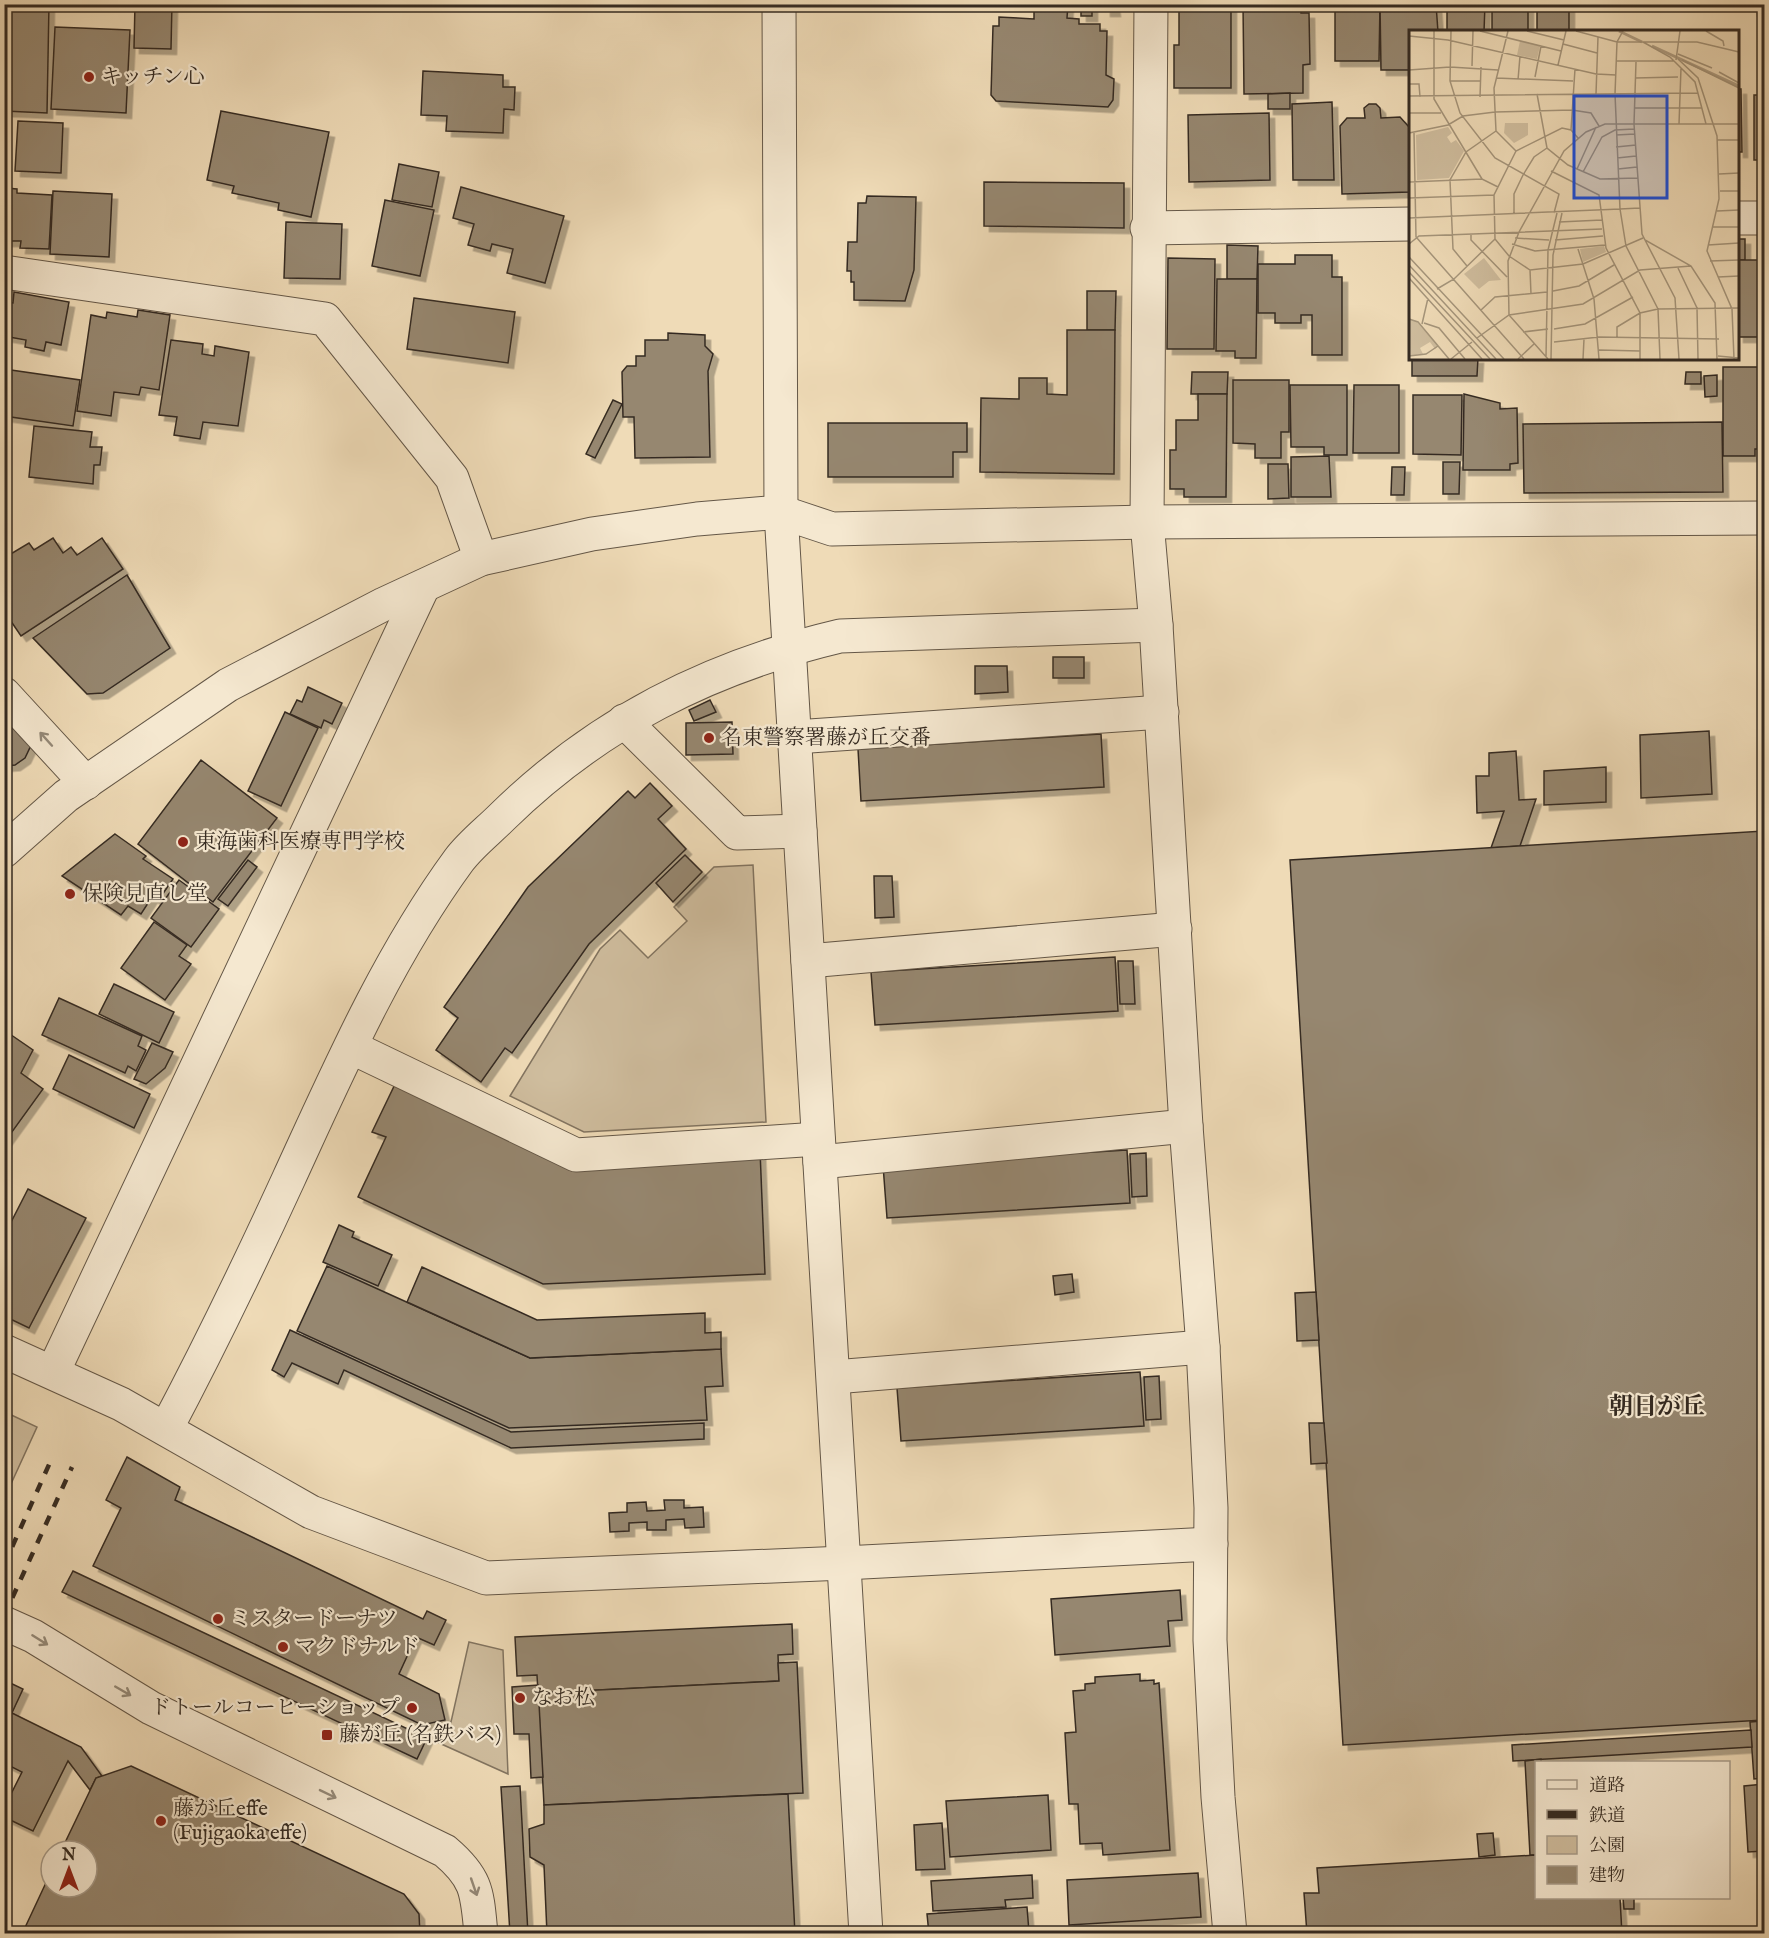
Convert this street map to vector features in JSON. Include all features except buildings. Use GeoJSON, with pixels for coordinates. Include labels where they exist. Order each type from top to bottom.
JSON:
{"type":"FeatureCollection","features":[{"type":"Feature","properties":{"kind":"street"},"geometry":{"type":"LineString","coordinates":[[779,4],[781,512],[866,1934]]}},
{"type":"Feature","properties":{"kind":"street"},"geometry":{"type":"LineString","coordinates":[[1151,4],[1147,228],[1147,522],[1162,712],[1186,1125],[1203,1347],[1211,1544],[1210,1640],[1218,1797],[1230,1934]]}},
{"type":"Feature","properties":{"kind":"street"},"geometry":{"type":"LineString","coordinates":[[1739,218],[1764,218]]}},
{"type":"Feature","properties":{"kind":"street"},"geometry":{"type":"LineString","coordinates":[[1147,228],[1409,224]]}},
{"type":"Feature","properties":{"kind":"street"},"geometry":{"type":"LineString","coordinates":[[4,272],[325,319],[452,478],[481,559]]}},
{"type":"Feature","properties":{"kind":"street"},"geometry":{"type":"LineString","coordinates":[[4,851],[66,796],[228,684],[384,604],[422,589],[481,559],[592,534],[697,519],[781,512],[831,529],[1147,522],[1764,518]]}},
{"type":"Feature","properties":{"kind":"street"},"geometry":{"type":"LineString","coordinates":[[53,1372],[422,589]]}},
{"type":"Feature","properties":{"kind":"street"},"geometry":{"type":"LineString","coordinates":[[166,1429],[226,1315],[351,1047],[399,952],[461,858],[541,779],[637,712],[736,666],[789,648],[840,636],[1156,625]]}},
{"type":"Feature","properties":{"kind":"street"},"geometry":{"type":"LineString","coordinates":[[4,694],[86,783]]}},
{"type":"Feature","properties":{"kind":"street"},"geometry":{"type":"LineString","coordinates":[[795,737],[1162,712]]}},
{"type":"Feature","properties":{"kind":"street"},"geometry":{"type":"LineString","coordinates":[[624,721],[737,833],[800,831]]}},
{"type":"Feature","properties":{"kind":"street"},"geometry":{"type":"LineString","coordinates":[[808,961],[1175,929]]}},
{"type":"Feature","properties":{"kind":"street"},"geometry":{"type":"LineString","coordinates":[[351,1047],[576,1155],[819,1151],[1186,1125]]}},
{"type":"Feature","properties":{"kind":"street"},"geometry":{"type":"LineString","coordinates":[[834,1377],[1203,1347]]}},
{"type":"Feature","properties":{"kind":"street"},"geometry":{"type":"LineString","coordinates":[[4,1351],[53,1372],[166,1429],[311,1512],[486,1578],[1211,1544]]}},
{"type":"Feature","properties":{"kind":"street"},"geometry":{"type":"LineString","coordinates":[[4,1623],[33,1636],[151,1708],[446,1851],[460,1863],[475,1883],[481,1934]]}},
{"type":"Feature","properties":{"kind":"green space"},"geometry":{"type":"Polygon","coordinates":[[[753,865],[766,1122],[584,1132],[510,1096],[600,949],[620,930],[648,958],[687,921],[674,907],[714,867],[753,865]]]}},
{"type":"Feature","properties":{"kind":"green space"},"geometry":{"type":"Polygon","coordinates":[[[5,1412],[37,1427],[5,1497],[5,1412]]]}},
{"type":"Feature","properties":{"kind":"green space"},"geometry":{"type":"Polygon","coordinates":[[[469,1642],[503,1650],[508,1774],[428,1738],[451,1722],[469,1642]]]}},
{"type":"Feature","properties":{"kind":"railway"},"geometry":{"type":"LineString","coordinates":[[4,1565],[52,1458]]}},
{"type":"Feature","properties":{"kind":"railway"},"geometry":{"type":"LineString","coordinates":[[4,1616],[72,1467]]}},
{"type":"Feature","properties":{"kind":"place","name":"キッチン心"},"geometry":{"type":"Point","coordinates":[89,77]}},
{"type":"Feature","properties":{"kind":"place","name":"名東警察署藤が丘交番"},"geometry":{"type":"Point","coordinates":[709,738]}},
{"type":"Feature","properties":{"kind":"place","name":"東海歯科医療専門学校"},"geometry":{"type":"Point","coordinates":[183,842]}},
{"type":"Feature","properties":{"kind":"place","name":"保険見直し堂"},"geometry":{"type":"Point","coordinates":[70,894]}},
{"type":"Feature","properties":{"kind":"place","name":"ミスタードーナツ"},"geometry":{"type":"Point","coordinates":[218,1619]}},
{"type":"Feature","properties":{"kind":"place","name":"マクドナルド"},"geometry":{"type":"Point","coordinates":[283,1647]}},
{"type":"Feature","properties":{"kind":"place","name":"なお松"},"geometry":{"type":"Point","coordinates":[520,1698]}},
{"type":"Feature","properties":{"kind":"place","name":"ドトールコーヒーショップ"},"geometry":{"type":"Point","coordinates":[412,1708]}},
{"type":"Feature","properties":{"kind":"place","name":"藤が丘 (名鉄バス)"},"geometry":{"type":"Point","coordinates":[327,1735]}},
{"type":"Feature","properties":{"kind":"place","name":"藤が丘effe (Fujigaoka effe)"},"geometry":{"type":"Point","coordinates":[161,1821]}},
{"type":"Feature","properties":{"kind":"district","name":"朝日が丘"},"geometry":{"type":"Point","coordinates":[1657,1407]}}]}
